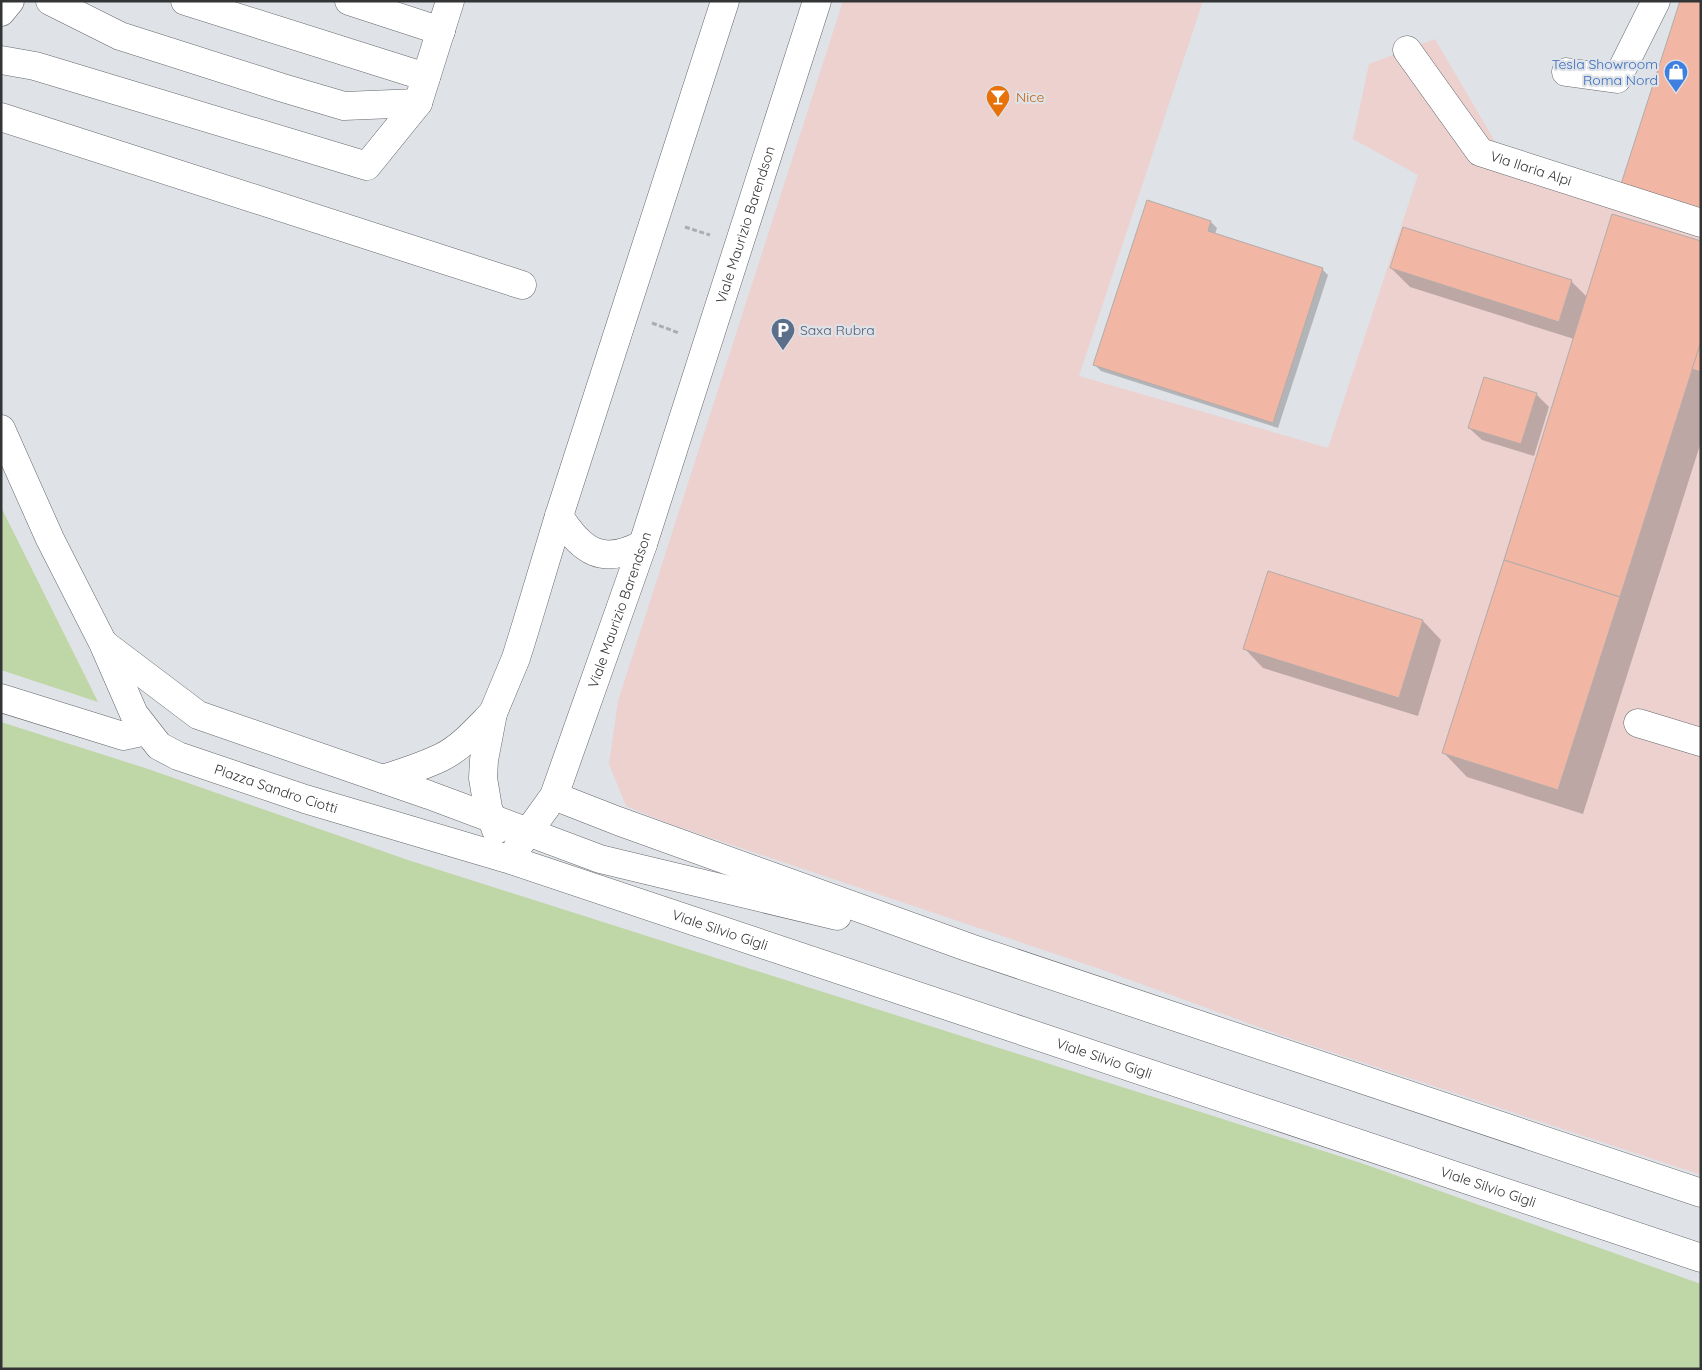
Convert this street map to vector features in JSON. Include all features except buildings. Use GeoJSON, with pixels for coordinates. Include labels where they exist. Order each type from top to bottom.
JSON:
{"type":"FeatureCollection","features":[{"type":"Feature","properties":{"kind":"street"},"geometry":{"type":"LineString","coordinates":[[1,12],[10,1]]}},
{"type":"Feature","properties":{"kind":"street"},"geometry":{"type":"LineString","coordinates":[[50,1],[120,36],[344,106],[418,103]]}},
{"type":"Feature","properties":{"kind":"street"},"geometry":{"type":"LineString","coordinates":[[184,1],[426,77]]}},
{"type":"Feature","properties":{"kind":"street"},"geometry":{"type":"LineString","coordinates":[[348,1],[441,31]]}},
{"type":"Feature","properties":{"kind":"street"},"geometry":{"type":"LineString","coordinates":[[1,60],[36,66],[367,166],[418,103],[450,1]]}},
{"type":"Feature","properties":{"kind":"street"},"geometry":{"type":"LineString","coordinates":[[508,859],[483,814],[486,797],[484,760],[493,713],[516,658],[559,516],[725,1]]}},
{"type":"Feature","properties":{"kind":"street","name":"Viale Maurizio Barendson"},"geometry":{"type":"LineString","coordinates":[[508,859],[554,796],[643,544],[817,1]]}},
{"type":"Feature","properties":{"kind":"street"},"geometry":{"type":"LineString","coordinates":[[1566,72],[1617,79],[1656,1]]}},
{"type":"Feature","properties":{"kind":"street","name":"Via Ilaria Alpi"},"geometry":{"type":"LineString","coordinates":[[1407,50],[1480,152],[1701,223]]}},
{"type":"Feature","properties":{"kind":"street"},"geometry":{"type":"LineString","coordinates":[[1,117],[522,285]]}},
{"type":"Feature","properties":{"kind":"street","name":"Piazza Sandro Ciotti"},"geometry":{"type":"LineString","coordinates":[[1,429],[50,539],[103,643],[134,714],[159,746],[178,756],[216,770],[305,799],[508,859]]}},
{"type":"Feature","properties":{"kind":"street"},"geometry":{"type":"LineString","coordinates":[[559,516],[577,540],[599,554],[616,555],[628,553],[643,544]]}},
{"type":"Feature","properties":{"kind":"street","name":"Piazza Sandro Ciotti"},"geometry":{"type":"LineString","coordinates":[[103,643],[198,715],[483,814],[600,859],[970,948]]}},
{"type":"Feature","properties":{"kind":"street"},"geometry":{"type":"LineString","coordinates":[[1,698],[123,736],[146,731]]}},
{"type":"Feature","properties":{"kind":"street"},"geometry":{"type":"LineString","coordinates":[[384,779],[420,767],[444,756],[493,713]]}},
{"type":"Feature","properties":{"kind":"street"},"geometry":{"type":"LineString","coordinates":[[1638,723],[1701,742]]}},
{"type":"Feature","properties":{"kind":"street"},"geometry":{"type":"LineString","coordinates":[[554,796],[618,821],[970,948],[1701,1193]]}},
{"type":"Feature","properties":{"kind":"street","name":"Viale Silvio Gigli"},"geometry":{"type":"LineString","coordinates":[[508,859],[1701,1258]]}},
{"type":"Feature","properties":{"kind":"path"},"geometry":{"type":"LineString","coordinates":[[679,225],[714,236]]}},
{"type":"Feature","properties":{"kind":"path"},"geometry":{"type":"LineString","coordinates":[[646,321],[681,333]]}},
{"type":"Feature","properties":{"kind":"shaded area"},"geometry":{"type":"Polygon","coordinates":[[[843,1],[1203,1],[1079,376],[1328,448],[1418,175],[1353,139],[1369,64],[1435,39],[1497,145],[1701,210],[1701,1175],[1286,1037],[1100,969],[670,824],[626,806],[609,764],[618,701],[843,1]]]}},
{"type":"Feature","properties":{"kind":"green space"},"geometry":{"type":"Polygon","coordinates":[[[1,507],[98,702],[1,670],[1,507]]]}},
{"type":"Feature","properties":{"kind":"green space"},"geometry":{"type":"Polygon","coordinates":[[[1,722],[148,769],[408,860],[1364,1164],[1701,1284],[1701,1369],[1,1369],[1,722]]]}},
{"type":"Feature","properties":{"kind":"place","name":"Tesla Showroom Roma Nord"},"geometry":{"type":"Point","coordinates":[1676,93]}},
{"type":"Feature","properties":{"kind":"place","name":"Nice"},"geometry":{"type":"Point","coordinates":[998,118]}},
{"type":"Feature","properties":{"kind":"place","name":"Saxa Rubra"},"geometry":{"type":"Point","coordinates":[783,351]}}]}
